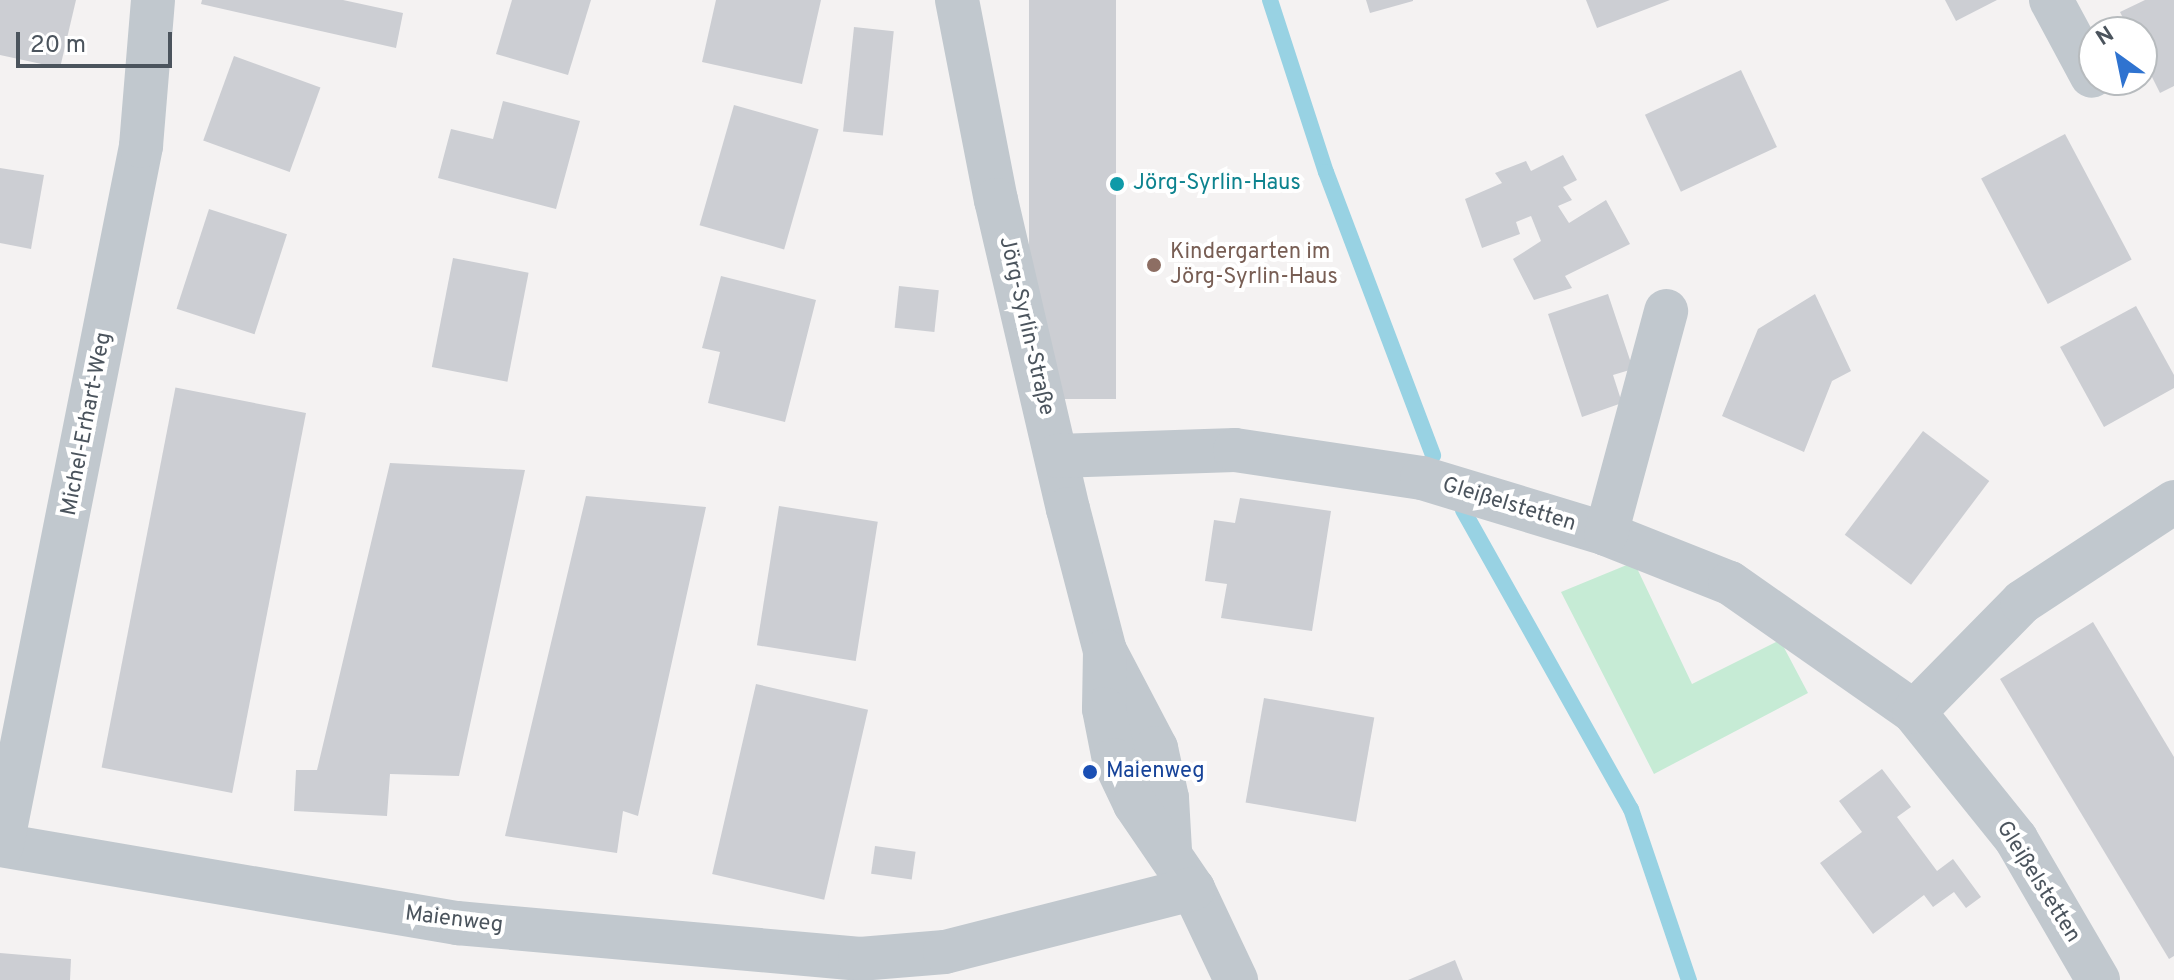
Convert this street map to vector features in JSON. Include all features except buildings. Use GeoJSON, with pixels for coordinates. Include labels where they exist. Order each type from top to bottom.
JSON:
{"type":"FeatureCollection","features":[{"type":"Feature","properties":{"kind":"street","name":"Michel-Erhart-Weg"},"geometry":{"type":"LineString","coordinates":[[1,845],[141,146],[153,0]]}},
{"type":"Feature","properties":{"kind":"street","name":"Jörg-Syrlin-Straße"},"geometry":{"type":"LineString","coordinates":[[957,0],[996,200],[1105,651],[1156,748],[1167,798],[1170,850],[1193,889],[1236,980]]}},
{"type":"Feature","properties":{"kind":"street"},"geometry":{"type":"LineString","coordinates":[[2051,0],[2078,50]]}},
{"type":"Feature","properties":{"kind":"street"},"geometry":{"type":"LineString","coordinates":[[1606,534],[1666,311]]}},
{"type":"Feature","properties":{"kind":"street","name":"Gleißelstetten"},"geometry":{"type":"LineString","coordinates":[[1057,456],[1251,452],[1422,478],[1606,534],[1730,583],[1914,712],[2016,839],[2098,980]]}},
{"type":"Feature","properties":{"kind":"street"},"geometry":{"type":"LineString","coordinates":[[1914,712],[2022,602],[2174,502]]}},
{"type":"Feature","properties":{"kind":"street","name":"Maienweg"},"geometry":{"type":"LineString","coordinates":[[1,845],[457,923],[860,959],[945,952],[1193,889]]}},
{"type":"Feature","properties":{"kind":"green space"},"geometry":{"type":"Polygon","coordinates":[[[1634,562],[1692,684],[1780,640],[1808,693],[1654,774],[1561,592],[1634,562]]]}},
{"type":"Feature","properties":{"kind":"waterway"},"geometry":{"type":"LineString","coordinates":[[1270,0],[1326,172],[1433,455]]}},
{"type":"Feature","properties":{"kind":"waterway"},"geometry":{"type":"LineString","coordinates":[[1463,510],[1631,809],[1689,980]]}},
{"type":"Feature","properties":{"kind":"place","name":"Jörg-Syrlin-Haus"},"geometry":{"type":"Point","coordinates":[1117,184]}},
{"type":"Feature","properties":{"kind":"place","name":"Kindergarten im Jörg-Syrlin-Haus"},"geometry":{"type":"Point","coordinates":[1154,265]}},
{"type":"Feature","properties":{"kind":"place","name":"Maienweg"},"geometry":{"type":"Point","coordinates":[1090,772]}}]}
